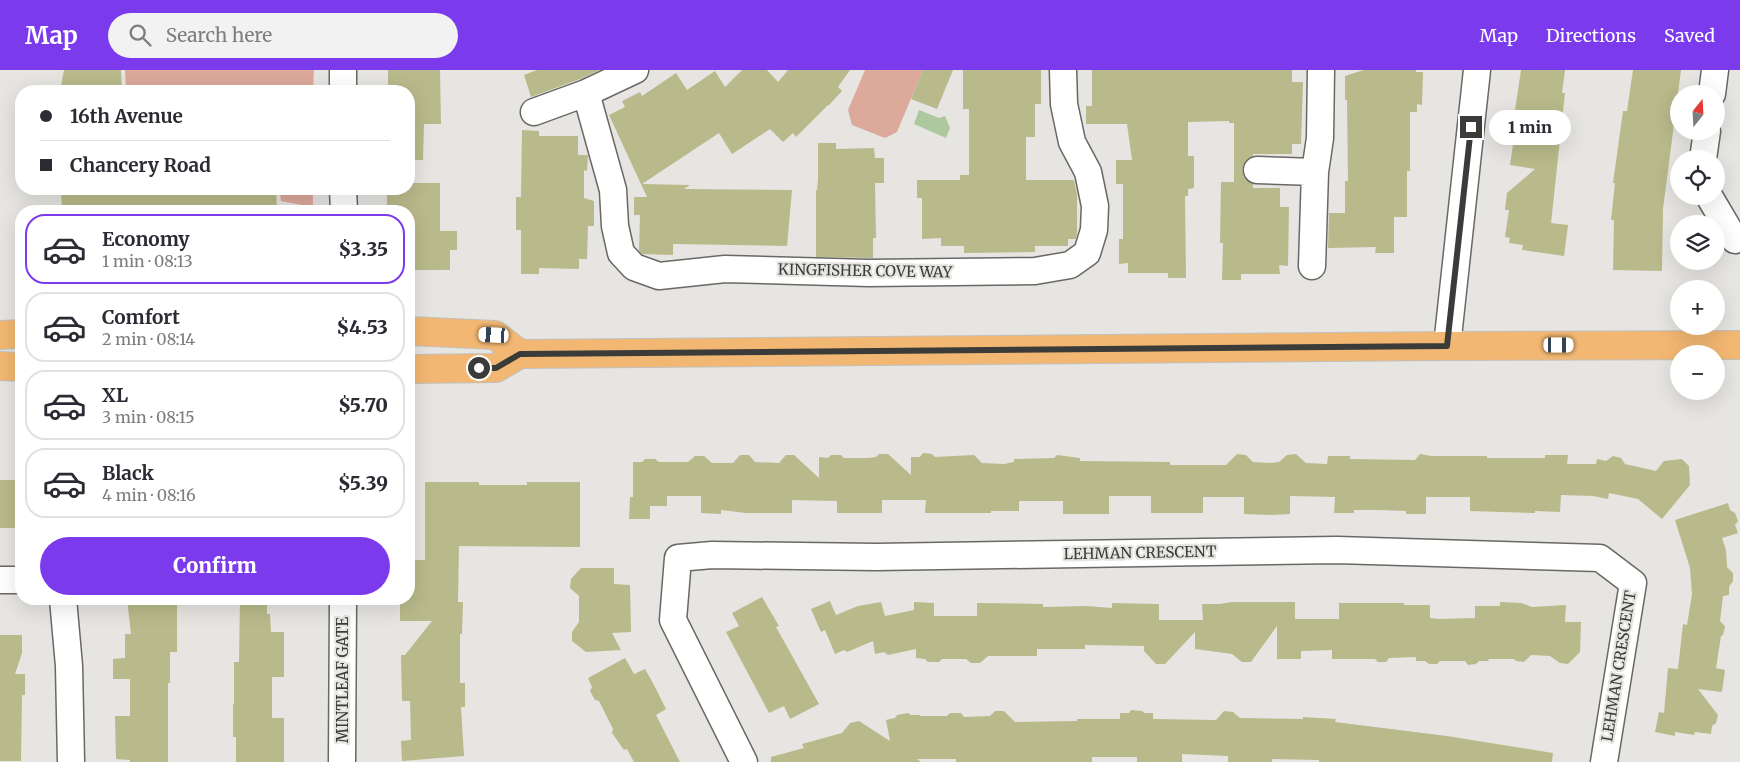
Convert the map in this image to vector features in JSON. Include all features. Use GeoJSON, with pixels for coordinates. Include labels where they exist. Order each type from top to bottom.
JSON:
{"type":"FeatureCollection","features":[{"type":"Feature","properties":{"kind":"main road"},"geometry":{"type":"LineString","coordinates":[[415,331],[494,335],[520,354]]}},
{"type":"Feature","properties":{"kind":"main road"},"geometry":{"type":"LineString","coordinates":[[0,335],[15,334]]}},
{"type":"Feature","properties":{"kind":"main road"},"geometry":{"type":"LineString","coordinates":[[415,369],[496,368],[520,354],[1740,345]]}},
{"type":"Feature","properties":{"kind":"main road"},"geometry":{"type":"LineString","coordinates":[[0,366],[15,367]]}},
{"type":"Feature","properties":{"kind":"street"},"geometry":{"type":"LineString","coordinates":[[343,70],[343,85]]}},
{"type":"Feature","properties":{"kind":"street"},"geometry":{"type":"LineString","coordinates":[[534,112],[586,93],[635,70]]}},
{"type":"Feature","properties":{"kind":"street","name":"KINGFISHER COVE WAY"},"geometry":{"type":"LineString","coordinates":[[586,93],[613,190],[615,226],[621,253],[634,267],[660,276],[725,269],[869,273],[1035,271],[1070,265],[1087,253],[1094,230],[1095,206],[1088,172],[1072,142],[1064,104],[1063,70]]}},
{"type":"Feature","properties":{"kind":"street"},"geometry":{"type":"LineString","coordinates":[[1312,266],[1315,172],[1320,138],[1321,70]]}},
{"type":"Feature","properties":{"kind":"street"},"geometry":{"type":"LineString","coordinates":[[1447,346],[1477,70]]}},
{"type":"Feature","properties":{"kind":"street"},"geometry":{"type":"LineString","coordinates":[[1713,85],[1715,70]]}},
{"type":"Feature","properties":{"kind":"street"},"geometry":{"type":"LineString","coordinates":[[1256,170],[1315,172]]}},
{"type":"Feature","properties":{"kind":"street"},"geometry":{"type":"LineString","coordinates":[[1715,205],[1736,240]]}},
{"type":"Feature","properties":{"kind":"street","name":"LEHMAN CRESCENT"},"geometry":{"type":"LineString","coordinates":[[744,762],[672,620],[678,558],[712,555],[876,557],[1337,550],[1600,558],[1633,584],[1604,762]]}},
{"type":"Feature","properties":{"kind":"street"},"geometry":{"type":"LineString","coordinates":[[0,580],[15,580]]}},
{"type":"Feature","properties":{"kind":"street"},"geometry":{"type":"LineString","coordinates":[[64,605],[69,666],[71,762]]}},
{"type":"Feature","properties":{"kind":"street","name":"MINTLEAF GATE"},"geometry":{"type":"LineString","coordinates":[[342,762],[343,605]]}},
{"type":"Feature","properties":{"kind":"shaded area"},"geometry":{"type":"Polygon","coordinates":[[[125,70],[314,70],[313,85],[126,85],[125,70]]]}},
{"type":"Feature","properties":{"kind":"shaded area"},"geometry":{"type":"Polygon","coordinates":[[[865,70],[923,70],[897,132],[885,138],[852,125],[848,110],[865,70]]]}},
{"type":"Feature","properties":{"kind":"shaded area"},"geometry":{"type":"Polygon","coordinates":[[[919,110],[939,118],[945,116],[950,128],[946,138],[914,124],[919,110]]]}},
{"type":"Feature","properties":{"kind":"shaded area"},"geometry":{"type":"Polygon","coordinates":[[[280,195],[313,195],[313,205],[281,201],[280,195]]]}},
{"type":"Feature","properties":{"kind":"building"},"geometry":{"type":"Polygon","coordinates":[[[64,70],[121,70],[122,85],[61,85],[64,70]]]}},
{"type":"Feature","properties":{"kind":"building"},"geometry":{"type":"Polygon","coordinates":[[[388,70],[440,70],[441,124],[424,124],[423,160],[415,160],[415,85],[388,85],[388,70]]]}},
{"type":"Feature","properties":{"kind":"building"},"geometry":{"type":"Polygon","coordinates":[[[537,70],[600,70],[531,97],[524,75],[537,70]]]}},
{"type":"Feature","properties":{"kind":"building"},"geometry":{"type":"Polygon","coordinates":[[[742,70],[767,70],[778,82],[788,70],[850,70],[838,87],[842,91],[796,137],[793,133],[783,142],[770,129],[732,154],[719,133],[642,184],[690,185],[684,189],[792,190],[787,246],[673,244],[673,255],[642,254],[639,251],[640,215],[634,215],[634,197],[647,197],[609,115],[625,107],[622,101],[640,92],[642,96],[676,73],[687,90],[715,71],[725,87],[742,70]]]}},
{"type":"Feature","properties":{"kind":"building"},"geometry":{"type":"Polygon","coordinates":[[[923,70],[953,70],[937,109],[911,99],[923,70]]]}},
{"type":"Feature","properties":{"kind":"building"},"geometry":{"type":"Polygon","coordinates":[[[963,70],[1041,70],[1041,104],[1035,104],[1035,137],[1026,137],[1026,180],[1074,180],[1077,194],[1077,233],[1076,239],[1068,239],[1068,246],[1035,246],[1035,252],[964,253],[964,246],[941,246],[941,238],[922,239],[922,198],[917,198],[917,180],[960,180],[960,175],[969,175],[969,109],[963,109],[963,70]]]}},
{"type":"Feature","properties":{"kind":"building"},"geometry":{"type":"Polygon","coordinates":[[[1092,70],[1292,70],[1292,82],[1303,82],[1301,144],[1292,144],[1292,154],[1253,154],[1245,162],[1242,169],[1244,177],[1253,184],[1253,188],[1280,188],[1280,207],[1289,207],[1288,266],[1279,265],[1280,274],[1241,274],[1241,280],[1222,280],[1223,243],[1220,243],[1221,182],[1234,182],[1234,123],[1229,123],[1229,121],[1188,122],[1188,156],[1194,156],[1194,188],[1188,189],[1188,196],[1185,196],[1186,278],[1168,278],[1168,273],[1128,273],[1128,263],[1119,264],[1119,239],[1123,239],[1123,184],[1116,184],[1116,160],[1132,160],[1127,124],[1086,124],[1086,106],[1092,106],[1092,70]]]}},
{"type":"Feature","properties":{"kind":"building"},"geometry":{"type":"Polygon","coordinates":[[[1364,70],[1416,70],[1416,72],[1423,72],[1422,105],[1417,104],[1417,112],[1410,112],[1410,171],[1407,171],[1407,217],[1394,217],[1394,253],[1375,253],[1376,247],[1328,248],[1329,213],[1345,213],[1345,181],[1348,181],[1345,76],[1364,70]]]}},
{"type":"Feature","properties":{"kind":"building"},"geometry":{"type":"Polygon","coordinates":[[[1521,70],[1565,70],[1562,93],[1565,93],[1551,223],[1568,225],[1564,256],[1522,250],[1523,245],[1509,243],[1510,238],[1505,237],[1509,210],[1505,210],[1507,193],[1535,169],[1510,165],[1516,124],[1513,124],[1521,70]]]}},
{"type":"Feature","properties":{"kind":"building"},"geometry":{"type":"Polygon","coordinates":[[[1633,70],[1681,70],[1679,85],[1670,85],[1670,140],[1672,140],[1663,209],[1662,271],[1613,270],[1614,220],[1611,220],[1615,183],[1613,183],[1623,111],[1627,111],[1633,70]]]}},
{"type":"Feature","properties":{"kind":"building"},"geometry":{"type":"Polygon","coordinates":[[[522,130],[539,131],[539,136],[578,136],[578,155],[588,155],[587,171],[584,170],[584,198],[594,201],[594,226],[588,226],[587,259],[579,259],[579,269],[539,268],[539,274],[521,274],[521,230],[516,230],[516,197],[521,197],[522,130]]]}},
{"type":"Feature","properties":{"kind":"building"},"geometry":{"type":"Polygon","coordinates":[[[818,143],[836,143],[836,149],[874,148],[875,158],[884,158],[884,183],[875,183],[876,238],[873,238],[873,258],[816,257],[818,143]]]}},
{"type":"Feature","properties":{"kind":"building"},"geometry":{"type":"Polygon","coordinates":[[[415,183],[440,183],[440,231],[457,231],[457,250],[450,250],[450,270],[415,270],[415,205],[387,205],[387,195],[415,195],[415,183]]]}},
{"type":"Feature","properties":{"kind":"building"},"geometry":{"type":"Polygon","coordinates":[[[61,195],[276,195],[277,205],[62,205],[61,195]]]}},
{"type":"Feature","properties":{"kind":"building"},"geometry":{"type":"Polygon","coordinates":[[[923,453],[932,454],[935,457],[974,455],[982,463],[1004,464],[1014,462],[1014,459],[1054,458],[1057,455],[1080,458],[1080,461],[1170,462],[1170,465],[1226,465],[1237,454],[1246,455],[1253,462],[1270,463],[1279,462],[1287,455],[1296,454],[1306,463],[1327,464],[1328,456],[1350,456],[1350,459],[1415,460],[1420,454],[1431,456],[1487,456],[1487,458],[1545,458],[1545,455],[1568,455],[1567,464],[1596,464],[1597,459],[1606,461],[1613,456],[1621,458],[1625,464],[1656,471],[1664,461],[1682,459],[1689,466],[1690,485],[1662,519],[1638,499],[1609,493],[1608,499],[1593,496],[1561,495],[1560,512],[1535,511],[1535,513],[1470,511],[1470,497],[1426,497],[1426,514],[1406,514],[1406,511],[1381,510],[1354,510],[1354,513],[1334,513],[1335,497],[1290,496],[1290,514],[1271,515],[1244,514],[1244,497],[1203,497],[1203,513],[1151,513],[1151,496],[1109,496],[1109,514],[1063,514],[1063,501],[1019,501],[1019,511],[925,513],[926,500],[882,500],[882,513],[837,513],[837,501],[792,500],[792,513],[746,513],[721,510],[721,514],[701,513],[701,496],[667,496],[667,506],[650,506],[650,519],[629,519],[630,497],[633,497],[633,462],[642,462],[645,459],[655,459],[659,462],[688,462],[695,456],[704,456],[712,463],[733,463],[740,455],[749,455],[755,462],[779,463],[786,455],[794,455],[819,478],[819,457],[828,458],[831,455],[841,455],[844,458],[867,458],[876,457],[879,454],[888,454],[911,475],[911,457],[920,457],[923,453]]]}},
{"type":"Feature","properties":{"kind":"building"},"geometry":{"type":"Polygon","coordinates":[[[0,480],[15,480],[15,528],[0,528],[0,480]]]}},
{"type":"Feature","properties":{"kind":"building"},"geometry":{"type":"Polygon","coordinates":[[[425,482],[479,482],[479,485],[527,485],[527,482],[580,482],[580,547],[459,546],[458,602],[463,602],[462,634],[460,634],[460,683],[465,683],[465,707],[461,707],[464,756],[402,761],[401,741],[411,740],[410,701],[402,701],[401,655],[405,655],[432,621],[400,621],[400,605],[415,605],[415,560],[425,560],[425,482]]]}},
{"type":"Feature","properties":{"kind":"building"},"geometry":{"type":"Polygon","coordinates":[[[1728,503],[1730,510],[1735,513],[1738,521],[1735,525],[1738,533],[1722,538],[1726,550],[1727,567],[1733,573],[1733,581],[1729,587],[1729,595],[1723,596],[1720,621],[1725,626],[1721,636],[1716,668],[1725,670],[1722,692],[1698,689],[1718,715],[1716,723],[1712,726],[1711,734],[1695,732],[1694,735],[1675,732],[1675,736],[1655,732],[1659,712],[1664,713],[1668,668],[1678,669],[1683,624],[1687,625],[1692,594],[1690,568],[1675,520],[1728,503]]]}},
{"type":"Feature","properties":{"kind":"building"},"geometry":{"type":"Polygon","coordinates":[[[581,568],[614,568],[614,584],[630,585],[631,632],[612,633],[621,650],[586,652],[572,641],[572,632],[579,622],[579,596],[570,588],[571,579],[581,568]]]}},
{"type":"Feature","properties":{"kind":"building"},"geometry":{"type":"Polygon","coordinates":[[[762,597],[779,626],[776,627],[819,704],[790,719],[784,706],[769,713],[726,632],[739,626],[732,613],[762,597]]]}},
{"type":"Feature","properties":{"kind":"building"},"geometry":{"type":"Polygon","coordinates":[[[830,601],[836,615],[858,606],[881,602],[885,616],[914,610],[914,602],[934,603],[934,616],[977,616],[977,603],[1043,604],[1043,607],[1086,606],[1112,608],[1112,603],[1159,604],[1159,620],[1203,620],[1202,604],[1232,602],[1295,602],[1295,619],[1339,619],[1339,603],[1430,605],[1430,618],[1438,619],[1475,618],[1475,606],[1500,606],[1500,602],[1521,603],[1532,607],[1566,605],[1565,622],[1581,622],[1580,652],[1568,664],[1560,663],[1550,656],[1531,655],[1524,662],[1514,659],[1488,659],[1489,661],[1479,661],[1476,664],[1468,665],[1465,661],[1440,661],[1437,664],[1429,664],[1425,661],[1416,661],[1416,657],[1389,658],[1386,662],[1378,662],[1375,659],[1332,659],[1332,650],[1301,651],[1301,659],[1277,659],[1277,626],[1251,662],[1242,662],[1232,654],[1195,649],[1195,632],[1165,664],[1156,664],[1144,651],[1144,646],[1085,645],[1085,649],[1037,649],[1037,656],[988,656],[980,663],[971,663],[966,659],[942,659],[939,662],[928,662],[925,659],[916,658],[916,649],[888,655],[884,652],[875,654],[873,641],[847,652],[844,650],[835,654],[825,630],[821,632],[811,609],[830,601]]]}},
{"type":"Feature","properties":{"kind":"building"},"geometry":{"type":"Polygon","coordinates":[[[128,605],[177,605],[177,652],[170,652],[170,683],[168,683],[168,762],[130,762],[130,760],[116,759],[115,716],[130,716],[130,679],[113,679],[113,659],[125,658],[125,634],[131,634],[128,605]]]}},
{"type":"Feature","properties":{"kind":"building"},"geometry":{"type":"Polygon","coordinates":[[[240,605],[267,605],[267,614],[270,614],[271,632],[284,632],[284,677],[272,677],[272,718],[284,718],[284,762],[236,762],[236,737],[233,737],[234,662],[239,662],[240,605]]]}},
{"type":"Feature","properties":{"kind":"building"},"geometry":{"type":"Polygon","coordinates":[[[0,635],[22,635],[22,653],[15,674],[25,674],[25,695],[22,695],[21,761],[0,761],[0,635]]]}},
{"type":"Feature","properties":{"kind":"building"},"geometry":{"type":"Polygon","coordinates":[[[625,658],[634,674],[645,669],[654,685],[666,709],[656,715],[680,762],[634,762],[627,749],[624,750],[612,733],[613,729],[599,701],[595,700],[590,691],[592,687],[588,678],[625,658]]]}},
{"type":"Feature","properties":{"kind":"building"},"geometry":{"type":"Polygon","coordinates":[[[1131,710],[1153,713],[1153,719],[1216,720],[1224,711],[1233,712],[1240,718],[1303,719],[1303,717],[1336,719],[1335,722],[1447,736],[1553,753],[1552,762],[1319,762],[1319,760],[1272,759],[1272,762],[1228,762],[1228,756],[1182,754],[1182,762],[1137,762],[1137,757],[1092,757],[1092,762],[956,762],[956,759],[917,759],[921,762],[771,762],[771,757],[804,748],[802,744],[842,733],[850,723],[859,721],[890,741],[886,720],[908,713],[920,716],[947,716],[950,713],[961,713],[964,717],[990,716],[995,711],[1004,711],[1015,722],[1120,719],[1120,713],[1129,713],[1131,710]]]}},
{"type":"Feature","properties":{"kind":"route"},"geometry":{"type":"LineString","coordinates":[[479,368],[496,368],[520,354],[1447,346],[1471,127]]}}]}
